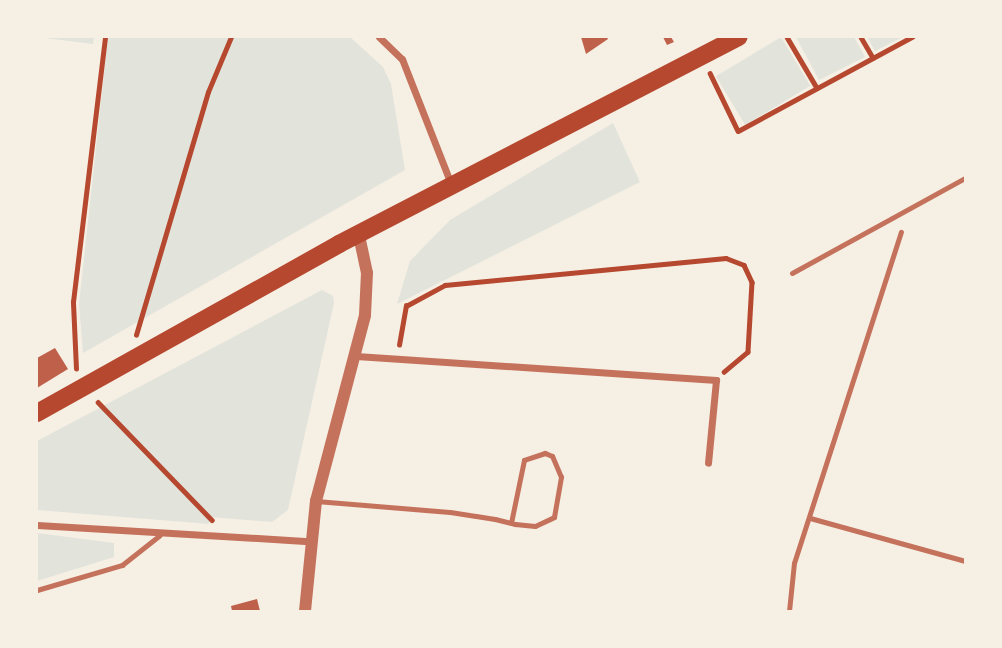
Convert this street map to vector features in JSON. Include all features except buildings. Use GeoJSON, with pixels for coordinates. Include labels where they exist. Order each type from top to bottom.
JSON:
{"type":"FeatureCollection","features":[{"type":"Feature","properties":{"kind":"main road"},"geometry":{"type":"LineString","coordinates":[[37,413],[359,234],[738,37]]}},
{"type":"Feature","properties":{"kind":"street"},"geometry":{"type":"LineString","coordinates":[[379,37],[402,59],[453,187]]}},
{"type":"Feature","properties":{"kind":"street"},"geometry":{"type":"LineString","coordinates":[[305,611],[309,541],[316,501],[365,315],[367,273],[359,234]]}},
{"type":"Feature","properties":{"kind":"street"},"geometry":{"type":"LineString","coordinates":[[356,356],[716,380],[708,463]]}},
{"type":"Feature","properties":{"kind":"street"},"geometry":{"type":"LineString","coordinates":[[37,525],[160,535],[309,541]]}},
{"type":"Feature","properties":{"kind":"lane"},"geometry":{"type":"LineString","coordinates":[[792,273],[965,178]]}},
{"type":"Feature","properties":{"kind":"lane"},"geometry":{"type":"LineString","coordinates":[[789,611],[794,563],[901,232]]}},
{"type":"Feature","properties":{"kind":"lane"},"geometry":{"type":"LineString","coordinates":[[316,501],[450,512],[512,523],[535,526],[554,517],[561,477],[552,456],[545,453],[524,460],[512,523]]}},
{"type":"Feature","properties":{"kind":"lane"},"geometry":{"type":"LineString","coordinates":[[810,518],[965,561]]}},
{"type":"Feature","properties":{"kind":"lane"},"geometry":{"type":"LineString","coordinates":[[37,590],[122,565],[144,552],[160,535]]}},
{"type":"Feature","properties":{"kind":"path"},"geometry":{"type":"LineString","coordinates":[[76,369],[73,302],[105,37]]}},
{"type":"Feature","properties":{"kind":"path"},"geometry":{"type":"LineString","coordinates":[[136,335],[208,92],[231,37]]}},
{"type":"Feature","properties":{"kind":"path"},"geometry":{"type":"LineString","coordinates":[[787,37],[817,88]]}},
{"type":"Feature","properties":{"kind":"path"},"geometry":{"type":"LineString","coordinates":[[861,37],[873,58]]}},
{"type":"Feature","properties":{"kind":"path"},"geometry":{"type":"LineString","coordinates":[[707,68],[738,131],[912,37]]}},
{"type":"Feature","properties":{"kind":"path"},"geometry":{"type":"LineString","coordinates":[[397,359],[406,306],[445,285],[726,258],[744,265],[752,282],[748,352],[716,380]]}},
{"type":"Feature","properties":{"kind":"path"},"geometry":{"type":"LineString","coordinates":[[98,402],[216,525]]}},
{"type":"Feature","properties":{"kind":"shaded area"},"geometry":{"type":"Polygon","coordinates":[[[37,37],[94,37],[94,38],[93,44],[37,37]]]}},
{"type":"Feature","properties":{"kind":"shaded area"},"geometry":{"type":"Polygon","coordinates":[[[108,37],[350,37],[383,67],[391,84],[405,170],[83,353],[79,304],[108,37]]]}},
{"type":"Feature","properties":{"kind":"shaded area"},"geometry":{"type":"Polygon","coordinates":[[[781,37],[810,86],[745,125],[716,76],[781,37]]]}},
{"type":"Feature","properties":{"kind":"shaded area"},"geometry":{"type":"Polygon","coordinates":[[[796,37],[854,37],[865,57],[819,80],[796,37]]]}},
{"type":"Feature","properties":{"kind":"shaded area"},"geometry":{"type":"Polygon","coordinates":[[[867,37],[903,37],[875,51],[867,37]]]}},
{"type":"Feature","properties":{"kind":"shaded area"},"geometry":{"type":"Polygon","coordinates":[[[613,123],[640,182],[397,304],[410,261],[450,220],[613,123]]]}},
{"type":"Feature","properties":{"kind":"shaded area"},"geometry":{"type":"Polygon","coordinates":[[[322,290],[333,296],[334,303],[288,510],[272,522],[210,517],[209,524],[37,510],[37,441],[322,290]]]}},
{"type":"Feature","properties":{"kind":"shaded area"},"geometry":{"type":"Polygon","coordinates":[[[37,533],[114,543],[114,557],[37,581],[37,533]]]}}]}
